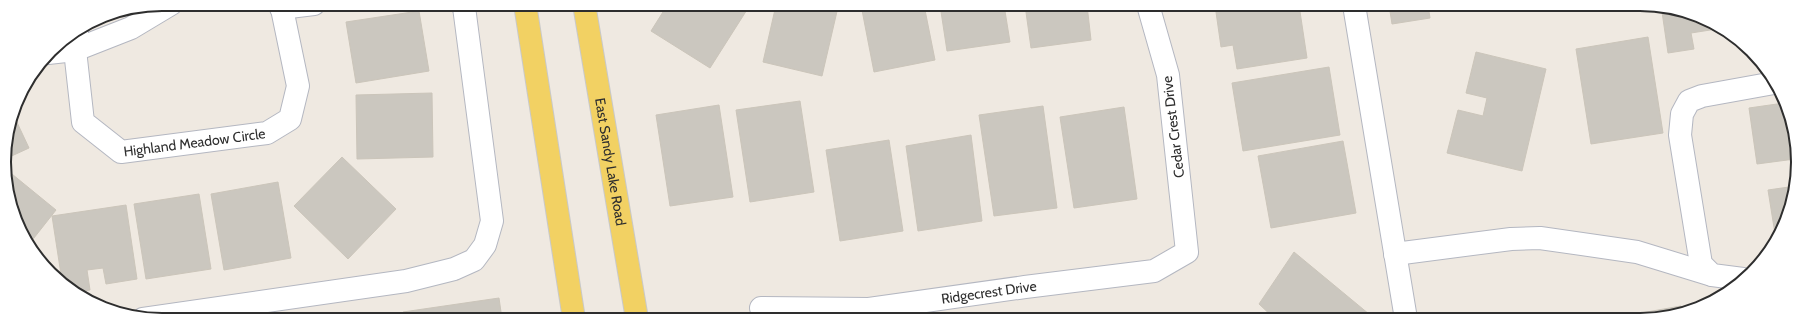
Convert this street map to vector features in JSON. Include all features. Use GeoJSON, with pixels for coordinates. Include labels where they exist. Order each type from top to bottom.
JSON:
{"type":"FeatureCollection","features":[{"type":"Feature","properties":{"kind":"main road"},"geometry":{"type":"LineString","coordinates":[[526,11],[573,313]]}},
{"type":"Feature","properties":{"kind":"main road","name":"East Sandy Lake Road"},"geometry":{"type":"LineString","coordinates":[[585,11],[636,313]]}},
{"type":"Feature","properties":{"kind":"street"},"geometry":{"type":"LineString","coordinates":[[64,47],[76,41],[131,28],[159,11]]}},
{"type":"Feature","properties":{"kind":"street","name":"Highland Meadow Circle"},"geometry":{"type":"LineString","coordinates":[[76,41],[84,122],[121,152],[267,133],[290,119],[298,86],[282,11]]}},
{"type":"Feature","properties":{"kind":"street"},"geometry":{"type":"LineString","coordinates":[[184,313],[406,281],[454,269],[474,260],[485,245],[492,221],[465,11]]}},
{"type":"Feature","properties":{"kind":"street","name":"Cedar Crest Drive"},"geometry":{"type":"LineString","coordinates":[[1150,11],[1168,75],[1187,252]]}},
{"type":"Feature","properties":{"kind":"street"},"geometry":{"type":"LineString","coordinates":[[1355,11],[1405,313]]}},
{"type":"Feature","properties":{"kind":"street"},"geometry":{"type":"LineString","coordinates":[[1712,275],[1701,264],[1680,135],[1682,114],[1689,101],[1702,96],[1769,84]]}},
{"type":"Feature","properties":{"kind":"street"},"geometry":{"type":"LineString","coordinates":[[1395,254],[1511,239],[1540,238],[1637,252],[1712,275],[1736,279]]}},
{"type":"Feature","properties":{"kind":"street","name":"Ridgecrest Drive"},"geometry":{"type":"LineString","coordinates":[[761,308],[869,309],[1025,287],[1154,272],[1187,252]]}},
{"type":"Feature","properties":{"kind":"building"},"geometry":{"type":"Polygon","coordinates":[[[419,11],[429,71],[356,83],[346,22],[419,11]]]}},
{"type":"Feature","properties":{"kind":"building"},"geometry":{"type":"Polygon","coordinates":[[[664,11],[746,11],[710,68],[651,31],[664,11]]]}},
{"type":"Feature","properties":{"kind":"building"},"geometry":{"type":"Polygon","coordinates":[[[775,11],[837,11],[822,76],[763,62],[775,11]]]}},
{"type":"Feature","properties":{"kind":"building"},"geometry":{"type":"Polygon","coordinates":[[[862,11],[925,11],[935,60],[874,72],[862,11]]]}},
{"type":"Feature","properties":{"kind":"building"},"geometry":{"type":"Polygon","coordinates":[[[941,11],[1005,11],[1010,42],[947,51],[941,11]]]}},
{"type":"Feature","properties":{"kind":"building"},"geometry":{"type":"Polygon","coordinates":[[[1026,11],[1088,11],[1091,40],[1031,48],[1026,11]]]}},
{"type":"Feature","properties":{"kind":"building"},"geometry":{"type":"Polygon","coordinates":[[[1216,11],[1300,11],[1307,58],[1237,69],[1233,45],[1221,47],[1216,11]]]}},
{"type":"Feature","properties":{"kind":"building"},"geometry":{"type":"Polygon","coordinates":[[[1390,11],[1429,11],[1430,18],[1392,24],[1390,11]]]}},
{"type":"Feature","properties":{"kind":"building"},"geometry":{"type":"Polygon","coordinates":[[[1662,12],[1698,22],[1713,30],[1691,33],[1694,49],[1668,53],[1662,12]]]}},
{"type":"Feature","properties":{"kind":"building"},"geometry":{"type":"Polygon","coordinates":[[[1648,37],[1663,133],[1591,144],[1576,49],[1648,37]]]}},
{"type":"Feature","properties":{"kind":"building"},"geometry":{"type":"Polygon","coordinates":[[[1476,52],[1546,69],[1522,171],[1447,153],[1458,110],[1483,116],[1487,98],[1466,93],[1476,52]]]}},
{"type":"Feature","properties":{"kind":"building"},"geometry":{"type":"Polygon","coordinates":[[[1329,67],[1340,135],[1243,151],[1232,83],[1329,67]]]}},
{"type":"Feature","properties":{"kind":"building"},"geometry":{"type":"Polygon","coordinates":[[[432,93],[433,157],[357,159],[356,95],[432,93]]]}},
{"type":"Feature","properties":{"kind":"building"},"geometry":{"type":"Polygon","coordinates":[[[800,101],[814,192],[750,202],[736,110],[800,101]]]}},
{"type":"Feature","properties":{"kind":"building"},"geometry":{"type":"Polygon","coordinates":[[[1780,104],[1790,142],[1791,160],[1757,164],[1749,108],[1780,104]]]}},
{"type":"Feature","properties":{"kind":"building"},"geometry":{"type":"Polygon","coordinates":[[[719,105],[733,197],[670,206],[656,115],[719,105]]]}},
{"type":"Feature","properties":{"kind":"building"},"geometry":{"type":"Polygon","coordinates":[[[1043,106],[1057,208],[994,216],[979,115],[1043,106]]]}},
{"type":"Feature","properties":{"kind":"building"},"geometry":{"type":"Polygon","coordinates":[[[1124,107],[1137,199],[1074,208],[1060,117],[1124,107]]]}},
{"type":"Feature","properties":{"kind":"building"},"geometry":{"type":"Polygon","coordinates":[[[16,121],[29,148],[11,156],[12,142],[16,121]]]}},
{"type":"Feature","properties":{"kind":"building"},"geometry":{"type":"Polygon","coordinates":[[[971,135],[982,221],[918,231],[906,146],[971,135]]]}},
{"type":"Feature","properties":{"kind":"building"},"geometry":{"type":"Polygon","coordinates":[[[889,140],[903,231],[840,241],[826,150],[889,140]]]}},
{"type":"Feature","properties":{"kind":"building"},"geometry":{"type":"Polygon","coordinates":[[[1343,141],[1356,213],[1271,228],[1258,156],[1343,141]]]}},
{"type":"Feature","properties":{"kind":"building"},"geometry":{"type":"Polygon","coordinates":[[[342,157],[396,209],[348,259],[294,206],[342,157]]]}},
{"type":"Feature","properties":{"kind":"building"},"geometry":{"type":"Polygon","coordinates":[[[11,173],[56,210],[32,240],[19,211],[11,173]]]}},
{"type":"Feature","properties":{"kind":"building"},"geometry":{"type":"Polygon","coordinates":[[[278,182],[291,258],[224,270],[211,194],[278,182]]]}},
{"type":"Feature","properties":{"kind":"building"},"geometry":{"type":"Polygon","coordinates":[[[1789,187],[1780,220],[1774,230],[1768,190],[1789,187]]]}},
{"type":"Feature","properties":{"kind":"building"},"geometry":{"type":"Polygon","coordinates":[[[199,194],[211,269],[146,279],[134,204],[199,194]]]}},
{"type":"Feature","properties":{"kind":"building"},"geometry":{"type":"Polygon","coordinates":[[[126,205],[137,279],[106,284],[103,268],[87,270],[90,290],[83,291],[78,288],[61,275],[52,216],[126,205]]]}},
{"type":"Feature","properties":{"kind":"building"},"geometry":{"type":"Polygon","coordinates":[[[1294,252],[1368,313],[1269,313],[1259,304],[1294,252]]]}},
{"type":"Feature","properties":{"kind":"building"},"geometry":{"type":"Polygon","coordinates":[[[499,298],[501,313],[403,313],[499,298]]]}},
{"type":"Feature","properties":{"kind":"building"},"geometry":{"type":"Polygon","coordinates":[[[1681,306],[1681,307],[1660,312],[1641,313],[1681,306]]]}}]}
